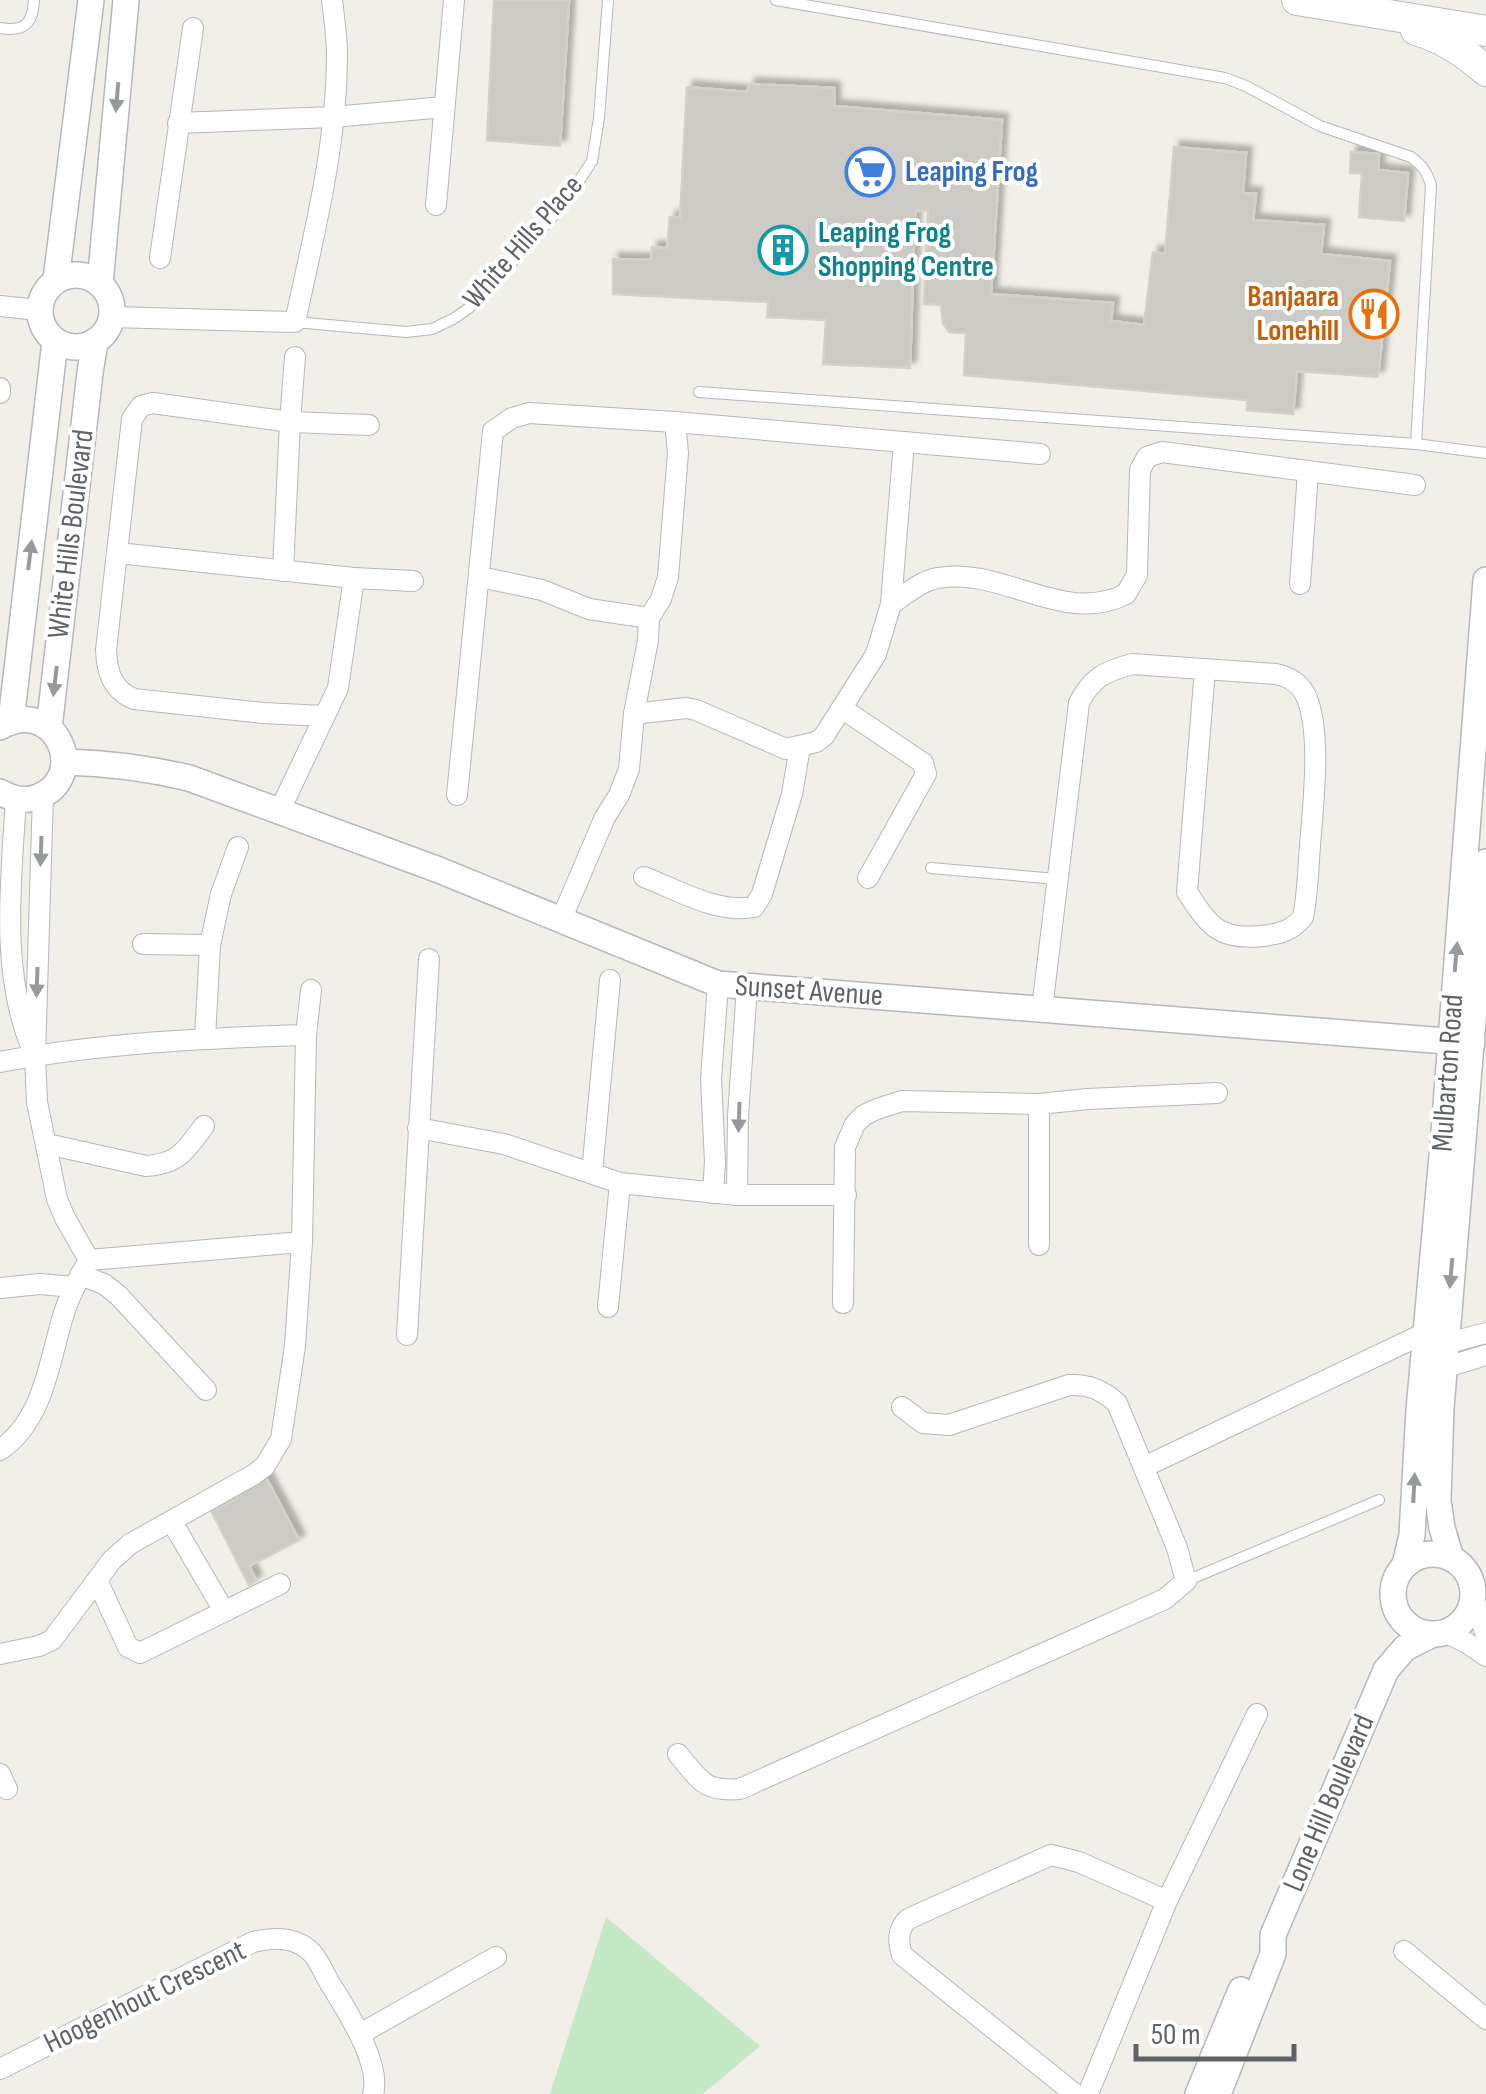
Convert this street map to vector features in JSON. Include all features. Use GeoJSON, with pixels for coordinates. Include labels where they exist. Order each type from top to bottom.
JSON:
{"type":"FeatureCollection","features":[{"type":"Feature","properties":{"kind":"main road"},"geometry":{"type":"LineString","coordinates":[[1297,0],[1486,30]]}},
{"type":"Feature","properties":{"kind":"main road"},"geometry":{"type":"LineString","coordinates":[[1337,7],[1438,36],[1486,71]]}},
{"type":"Feature","properties":{"kind":"street"},"geometry":{"type":"LineString","coordinates":[[56,280],[91,0]]}},
{"type":"Feature","properties":{"kind":"street"},"geometry":{"type":"LineString","coordinates":[[100,284],[126,0]]}},
{"type":"Feature","properties":{"kind":"street"},"geometry":{"type":"LineString","coordinates":[[295,322],[326,178],[337,52],[332,0]]}},
{"type":"Feature","properties":{"kind":"street"},"geometry":{"type":"LineString","coordinates":[[436,206],[454,0]]}},
{"type":"Feature","properties":{"kind":"street"},"geometry":{"type":"LineString","coordinates":[[160,258],[193,28]]}},
{"type":"Feature","properties":{"kind":"street"},"geometry":{"type":"LineString","coordinates":[[178,123],[444,108]]}},
{"type":"Feature","properties":{"kind":"street"},"geometry":{"type":"LineString","coordinates":[[79,275],[90,278],[107,294],[111,317],[107,329],[95,341],[78,347],[66,346],[46,332],[41,322],[42,298],[56,280],[79,275]]}},
{"type":"Feature","properties":{"kind":"street"},"geometry":{"type":"LineString","coordinates":[[0,306],[40,310]]}},
{"type":"Feature","properties":{"kind":"street","name":"White Hills Place"},"geometry":{"type":"LineString","coordinates":[[111,317],[295,322]]}},
{"type":"Feature","properties":{"kind":"street","name":"White Hills Boulevard"},"geometry":{"type":"LineString","coordinates":[[6,724],[55,341]]}},
{"type":"Feature","properties":{"kind":"street","name":"White Hills Boulevard"},"geometry":{"type":"LineString","coordinates":[[49,728],[95,341]]}},
{"type":"Feature","properties":{"kind":"street"},"geometry":{"type":"LineString","coordinates":[[283,571],[295,357]]}},
{"type":"Feature","properties":{"kind":"street"},"geometry":{"type":"LineString","coordinates":[[324,716],[134,699],[114,684],[108,672],[106,650],[132,418],[141,406],[152,403],[290,422],[369,426]]}},
{"type":"Feature","properties":{"kind":"street"},"geometry":{"type":"LineString","coordinates":[[456,795],[493,431],[503,423],[529,413],[1040,454]]}},
{"type":"Feature","properties":{"kind":"street"},"geometry":{"type":"LineString","coordinates":[[561,920],[628,769],[650,618],[668,577],[678,453],[675,422]]}},
{"type":"Feature","properties":{"kind":"street"},"geometry":{"type":"LineString","coordinates":[[634,714],[696,710],[786,748],[816,742],[824,736],[876,654],[891,604],[904,442]]}},
{"type":"Feature","properties":{"kind":"street"},"geometry":{"type":"LineString","coordinates":[[891,604],[933,578],[958,576],[981,578],[1052,601],[1098,603],[1126,594],[1137,575],[1140,470],[1148,457],[1162,452],[1415,485]]}},
{"type":"Feature","properties":{"kind":"street"},"geometry":{"type":"LineString","coordinates":[[1300,584],[1308,472]]}},
{"type":"Feature","properties":{"kind":"street"},"geometry":{"type":"LineString","coordinates":[[118,553],[413,581]]}},
{"type":"Feature","properties":{"kind":"street"},"geometry":{"type":"LineString","coordinates":[[894,555],[933,578]]}},
{"type":"Feature","properties":{"kind":"street"},"geometry":{"type":"LineString","coordinates":[[280,810],[338,688],[354,578]]}},
{"type":"Feature","properties":{"kind":"street"},"geometry":{"type":"LineString","coordinates":[[480,578],[542,590],[589,610],[650,618]]}},
{"type":"Feature","properties":{"kind":"street","name":"Mulbarton Road"},"geometry":{"type":"LineString","coordinates":[[1486,580],[1440,1345],[1438,1500],[1451,1558],[1464,1568],[1472,1582],[1486,1635]]}},
{"type":"Feature","properties":{"kind":"street"},"geometry":{"type":"LineString","coordinates":[[1042,1009],[1079,702],[1087,686],[1116,668],[1132,664],[1205,669],[1284,676],[1292,679],[1307,699],[1314,731],[1314,794],[1304,916],[1282,933],[1242,938],[1228,935],[1204,919],[1187,892],[1205,669]]}},
{"type":"Feature","properties":{"kind":"street"},"geometry":{"type":"LineString","coordinates":[[843,709],[926,768],[868,878]]}},
{"type":"Feature","properties":{"kind":"street"},"geometry":{"type":"LineString","coordinates":[[6,724],[31,720],[49,728],[61,743],[64,762],[58,782],[43,796],[30,800],[8,795],[11,969],[22,1025],[35,1056]]}},
{"type":"Feature","properties":{"kind":"street"},"geometry":{"type":"LineString","coordinates":[[644,877],[719,906],[741,910],[754,907],[762,894],[792,794],[800,747]]}},
{"type":"Feature","properties":{"kind":"street","name":"Sunset Avenue"},"geometry":{"type":"LineString","coordinates":[[64,762],[105,763],[189,778],[439,870],[718,984],[1460,1042]]}},
{"type":"Feature","properties":{"kind":"street"},"geometry":{"type":"LineString","coordinates":[[0,1450],[25,1425],[44,1388],[64,1312],[81,1274],[57,1199],[37,1102],[43,796]]}},
{"type":"Feature","properties":{"kind":"street"},"geometry":{"type":"LineString","coordinates":[[205,1038],[210,945],[221,894],[238,848]]}},
{"type":"Feature","properties":{"kind":"street","name":"Mulbarton Road"},"geometry":{"type":"LineString","coordinates":[[1460,1042],[1484,907],[1486,862]]}},
{"type":"Feature","properties":{"kind":"street"},"geometry":{"type":"LineString","coordinates":[[143,944],[210,945]]}},
{"type":"Feature","properties":{"kind":"street"},"geometry":{"type":"LineString","coordinates":[[407,1335],[429,959]]}},
{"type":"Feature","properties":{"kind":"street"},"geometry":{"type":"LineString","coordinates":[[592,1173],[610,980]]}},
{"type":"Feature","properties":{"kind":"street"},"geometry":{"type":"LineString","coordinates":[[713,1193],[712,1079],[718,984]]}},
{"type":"Feature","properties":{"kind":"street"},"geometry":{"type":"LineString","coordinates":[[737,1195],[747,987]]}},
{"type":"Feature","properties":{"kind":"street"},"geometry":{"type":"LineString","coordinates":[[0,1654],[52,1640],[112,1560],[130,1544],[253,1475],[265,1466],[281,1439],[295,1346],[302,1242],[306,1035],[311,990]]}},
{"type":"Feature","properties":{"kind":"street"},"geometry":{"type":"LineString","coordinates":[[0,1062],[205,1038],[306,1035]]}},
{"type":"Feature","properties":{"kind":"street"},"geometry":{"type":"LineString","coordinates":[[843,1303],[845,1146],[864,1115],[902,1101],[1039,1104],[1217,1093]]}},
{"type":"Feature","properties":{"kind":"street"},"geometry":{"type":"LineString","coordinates":[[1039,1104],[1039,1245]]}},
{"type":"Feature","properties":{"kind":"street"},"geometry":{"type":"LineString","coordinates":[[47,1144],[146,1166],[162,1166],[182,1156],[204,1126]]}},
{"type":"Feature","properties":{"kind":"street"},"geometry":{"type":"LineString","coordinates":[[418,1128],[504,1144],[620,1184],[737,1195],[846,1195]]}},
{"type":"Feature","properties":{"kind":"street"},"geometry":{"type":"LineString","coordinates":[[608,1306],[620,1184]]}},
{"type":"Feature","properties":{"kind":"street"},"geometry":{"type":"LineString","coordinates":[[0,1288],[302,1242]]}},
{"type":"Feature","properties":{"kind":"street"},"geometry":{"type":"LineString","coordinates":[[81,1274],[118,1295],[206,1390]]}},
{"type":"Feature","properties":{"kind":"street"},"geometry":{"type":"LineString","coordinates":[[1144,1466],[1440,1345],[1486,1333]]}},
{"type":"Feature","properties":{"kind":"street"},"geometry":{"type":"LineString","coordinates":[[1440,1345],[1486,1355]]}},
{"type":"Feature","properties":{"kind":"street","name":"Mulbarton Road"},"geometry":{"type":"LineString","coordinates":[[1395,1608],[1393,1592],[1412,1535],[1440,1345]]}},
{"type":"Feature","properties":{"kind":"street"},"geometry":{"type":"LineString","coordinates":[[678,1754],[705,1786],[740,1790],[1164,1599],[1186,1581],[1144,1466],[1117,1403],[1106,1394],[1083,1384],[1069,1385],[949,1425],[923,1423],[902,1406]]}},
{"type":"Feature","properties":{"kind":"street"},"geometry":{"type":"LineString","coordinates":[[172,1522],[224,1610]]}},
{"type":"Feature","properties":{"kind":"street"},"geometry":{"type":"LineString","coordinates":[[1405,1565],[1419,1556],[1436,1553],[1451,1558]]}},
{"type":"Feature","properties":{"kind":"street"},"geometry":{"type":"LineString","coordinates":[[97,1580],[128,1647],[136,1652],[280,1584]]}},
{"type":"Feature","properties":{"kind":"street"},"geometry":{"type":"LineString","coordinates":[[1439,1634],[1460,1626],[1470,1613],[1474,1598]]}},
{"type":"Feature","properties":{"kind":"street"},"geometry":{"type":"LineString","coordinates":[[1395,1608],[1403,1622],[1416,1631],[1468,1643],[1486,1656]]}},
{"type":"Feature","properties":{"kind":"street","name":"Lone Hill Boulevard"},"geometry":{"type":"LineString","coordinates":[[1218,2094],[1273,1954],[1273,1935],[1386,1670],[1395,1608]]}},
{"type":"Feature","properties":{"kind":"street","name":"Lone Hill Boulevard"},"geometry":{"type":"LineString","coordinates":[[1386,1670],[1405,1648],[1439,1634]]}},
{"type":"Feature","properties":{"kind":"street"},"geometry":{"type":"LineString","coordinates":[[1088,2094],[1167,1901],[1257,1714]]}},
{"type":"Feature","properties":{"kind":"street"},"geometry":{"type":"LineString","coordinates":[[1075,2094],[902,1955],[900,1930],[908,1920],[1050,1855],[1080,1862],[1167,1901]]}},
{"type":"Feature","properties":{"kind":"street","name":"Lone Hill Boulevard"},"geometry":{"type":"LineString","coordinates":[[1198,2094],[1253,1962],[1261,1946],[1273,1935]]}},
{"type":"Feature","properties":{"kind":"street","name":"Hoogenhout Crescent"},"geometry":{"type":"LineString","coordinates":[[0,2069],[253,1942],[282,1938],[312,1953],[360,2034],[373,2071],[373,2094]]}},
{"type":"Feature","properties":{"kind":"street"},"geometry":{"type":"LineString","coordinates":[[1404,1951],[1486,2019]]}},
{"type":"Feature","properties":{"kind":"street"},"geometry":{"type":"LineString","coordinates":[[360,2034],[496,1957]]}},
{"type":"Feature","properties":{"kind":"lane"},"geometry":{"type":"LineString","coordinates":[[0,28],[13,30],[29,22],[34,0]]}},
{"type":"Feature","properties":{"kind":"lane","name":"White Hills Place"},"geometry":{"type":"LineString","coordinates":[[295,322],[406,332],[432,329],[469,308],[564,204],[592,161],[608,0]]}},
{"type":"Feature","properties":{"kind":"lane"},"geometry":{"type":"LineString","coordinates":[[776,0],[1225,78],[1320,126],[1411,157],[1421,164],[1431,185],[1416,444]]}},
{"type":"Feature","properties":{"kind":"lane"},"geometry":{"type":"LineString","coordinates":[[699,392],[1416,444],[1486,453]]}},
{"type":"Feature","properties":{"kind":"lane"},"geometry":{"type":"LineString","coordinates":[[931,868],[1058,879]]}},
{"type":"Feature","properties":{"kind":"lane"},"geometry":{"type":"LineString","coordinates":[[1186,1581],[1379,1500]]}},
{"type":"Feature","properties":{"kind":"green space"},"geometry":{"type":"Polygon","coordinates":[[[606,1917],[760,2046],[703,2094],[550,2094],[606,1917]]]}},
{"type":"Feature","properties":{"kind":"building"},"geometry":{"type":"Polygon","coordinates":[[[494,0],[569,0],[560,146],[487,140],[494,0]]]}},
{"type":"Feature","properties":{"kind":"building","name":"Leaping Frog Shopping Centre"},"geometry":{"type":"Polygon","coordinates":[[[750,84],[834,88],[834,106],[1002,120],[991,294],[1113,303],[1111,321],[1144,325],[1153,252],[1165,254],[1174,147],[1246,153],[1243,193],[1256,194],[1253,220],[1324,225],[1321,254],[1390,261],[1378,377],[1297,371],[1293,414],[1247,410],[1247,400],[964,375],[966,333],[949,332],[943,323],[941,305],[924,304],[928,210],[915,211],[910,368],[823,364],[826,320],[767,317],[768,302],[613,294],[613,259],[651,260],[652,247],[667,248],[670,217],[680,218],[687,87],[747,92],[750,84]]]}},
{"type":"Feature","properties":{"kind":"building"},"geometry":{"type":"Polygon","coordinates":[[[1351,152],[1379,154],[1378,170],[1408,173],[1404,221],[1359,217],[1362,173],[1350,173],[1351,152]]]}},
{"type":"Feature","properties":{"kind":"building"},"geometry":{"type":"Polygon","coordinates":[[[264,1474],[299,1540],[249,1566],[256,1581],[249,1585],[212,1512],[238,1498],[234,1490],[264,1474]]]}},
{"type":"Feature","properties":{"kind":"place","name":"Leaping Frog"},"geometry":{"type":"Point","coordinates":[870,172]}},
{"type":"Feature","properties":{"kind":"place","name":"Leaping Frog Shopping Centre"},"geometry":{"type":"Point","coordinates":[783,250]}},
{"type":"Feature","properties":{"kind":"place","name":"Banjaara Lonehill"},"geometry":{"type":"Point","coordinates":[1374,314]}}]}
